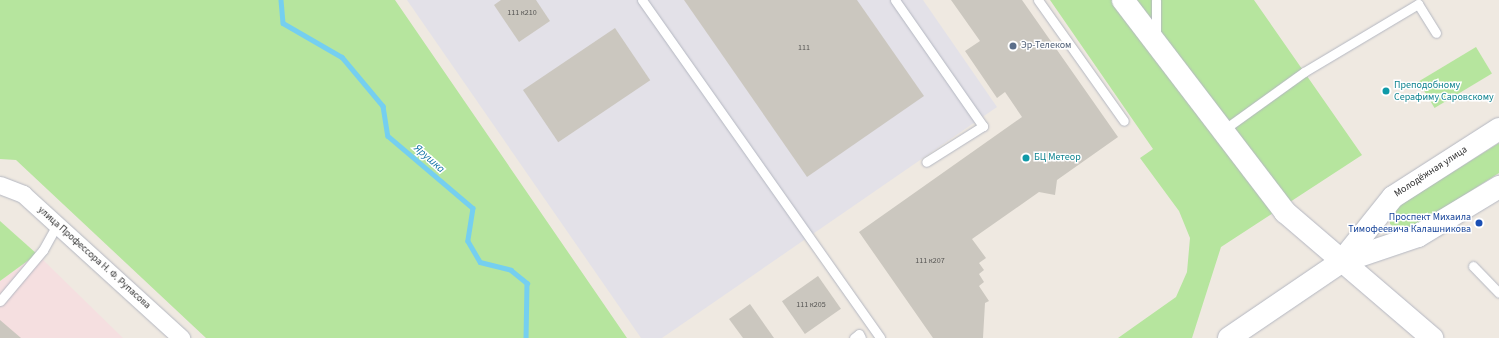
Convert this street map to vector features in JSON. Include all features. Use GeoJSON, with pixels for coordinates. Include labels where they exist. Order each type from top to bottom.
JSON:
{"type":"FeatureCollection","features":[{"type":"Feature","properties":{"kind":"main road"},"geometry":{"type":"LineString","coordinates":[[1123,0],[1285,212],[1341,262],[1432,338]]}},
{"type":"Feature","properties":{"kind":"main road","name":"Молодёжная улица"},"geometry":{"type":"LineString","coordinates":[[1341,262],[1393,196],[1499,129]]}},
{"type":"Feature","properties":{"kind":"main road","name":"Молодёжная улица"},"geometry":{"type":"LineString","coordinates":[[1229,338],[1341,262],[1418,236],[1499,187]]}},
{"type":"Feature","properties":{"kind":"street","name":"улица Профессора Н. Ф. Рупасова"},"geometry":{"type":"LineString","coordinates":[[1,184],[23,194],[181,338]]}},
{"type":"Feature","properties":{"kind":"lane"},"geometry":{"type":"LineString","coordinates":[[642,0],[880,338]]}},
{"type":"Feature","properties":{"kind":"lane"},"geometry":{"type":"LineString","coordinates":[[895,0],[983,126],[926,162]]}},
{"type":"Feature","properties":{"kind":"lane"},"geometry":{"type":"LineString","coordinates":[[1038,0],[1124,121]]}},
{"type":"Feature","properties":{"kind":"lane"},"geometry":{"type":"LineString","coordinates":[[1156,0],[1156,44]]}},
{"type":"Feature","properties":{"kind":"lane"},"geometry":{"type":"LineString","coordinates":[[1222,131],[1304,72],[1418,4],[1436,33]]}},
{"type":"Feature","properties":{"kind":"lane"},"geometry":{"type":"LineString","coordinates":[[0,301],[43,250],[57,225]]}},
{"type":"Feature","properties":{"kind":"lane"},"geometry":{"type":"LineString","coordinates":[[1473,266],[1499,293]]}},
{"type":"Feature","properties":{"kind":"lane"},"geometry":{"type":"LineString","coordinates":[[854,338],[859,334],[861,338]]}},
{"type":"Feature","properties":{"kind":"shaded area"},"geometry":{"type":"Polygon","coordinates":[[[407,0],[923,0],[997,107],[662,338],[641,338],[407,0]]]}},
{"type":"Feature","properties":{"kind":"shaded area"},"geometry":{"type":"Polygon","coordinates":[[[37,254],[123,338],[0,338],[0,281],[37,254]]]}},
{"type":"Feature","properties":{"kind":"green space"},"geometry":{"type":"Polygon","coordinates":[[[0,0],[395,0],[627,338],[206,338],[16,160],[0,159],[0,0]]]}},
{"type":"Feature","properties":{"kind":"green space"},"geometry":{"type":"Polygon","coordinates":[[[1050,0],[1254,0],[1362,155],[1221,247],[1192,338],[1118,338],[1176,297],[1187,272],[1190,238],[1179,211],[1140,158],[1153,149],[1050,0]]]}},
{"type":"Feature","properties":{"kind":"green space"},"geometry":{"type":"Polygon","coordinates":[[[1476,47],[1492,74],[1435,108],[1419,82],[1476,47]]]}},
{"type":"Feature","properties":{"kind":"green space"},"geometry":{"type":"Polygon","coordinates":[[[1499,143],[1499,173],[1403,234],[1390,224],[1389,212],[1499,143]]]}},
{"type":"Feature","properties":{"kind":"green space"},"geometry":{"type":"Polygon","coordinates":[[[0,221],[37,254],[0,281],[0,221]]]}},
{"type":"Feature","properties":{"kind":"building"},"geometry":{"type":"Polygon","coordinates":[[[501,0],[536,0],[550,21],[519,42],[494,5],[501,0]]]}},
{"type":"Feature","properties":{"kind":"building"},"geometry":{"type":"Polygon","coordinates":[[[684,0],[857,0],[924,96],[807,177],[684,0]]]}},
{"type":"Feature","properties":{"kind":"building"},"geometry":{"type":"Polygon","coordinates":[[[951,0],[1022,0],[1118,137],[1057,180],[1055,195],[1039,192],[972,239],[986,258],[979,263],[984,270],[979,274],[984,282],[979,286],[989,301],[985,303],[983,338],[933,338],[859,232],[1022,117],[1005,92],[997,98],[965,51],[980,41],[951,0]]]}},
{"type":"Feature","properties":{"kind":"building"},"geometry":{"type":"Polygon","coordinates":[[[615,28],[650,80],[558,142],[523,90],[615,28]]]}},
{"type":"Feature","properties":{"kind":"building"},"geometry":{"type":"Polygon","coordinates":[[[818,276],[841,309],[805,334],[782,301],[818,276]]]}},
{"type":"Feature","properties":{"kind":"building"},"geometry":{"type":"Polygon","coordinates":[[[750,304],[774,338],[743,338],[729,319],[750,304]]]}},
{"type":"Feature","properties":{"kind":"building"},"geometry":{"type":"Polygon","coordinates":[[[0,320],[21,338],[0,338],[0,320]]]}},
{"type":"Feature","properties":{"kind":"waterway","name":"Ярушка"},"geometry":{"type":"LineString","coordinates":[[281,0],[283,23],[342,57],[383,106],[388,136],[473,208],[468,241],[480,262],[511,270],[527,283],[526,338]]}},
{"type":"Feature","properties":{"kind":"place","name":"Эр-Телеком"},"geometry":{"type":"Point","coordinates":[1013,46]}},
{"type":"Feature","properties":{"kind":"place","name":"Преподобному Серафиму Саровскому"},"geometry":{"type":"Point","coordinates":[1386,91]}},
{"type":"Feature","properties":{"kind":"place","name":"БЦ Метеор"},"geometry":{"type":"Point","coordinates":[1026,158]}},
{"type":"Feature","properties":{"kind":"place","name":"Проспект Михаила Тимофеевича Калашникова"},"geometry":{"type":"Point","coordinates":[1479,223]}}]}
